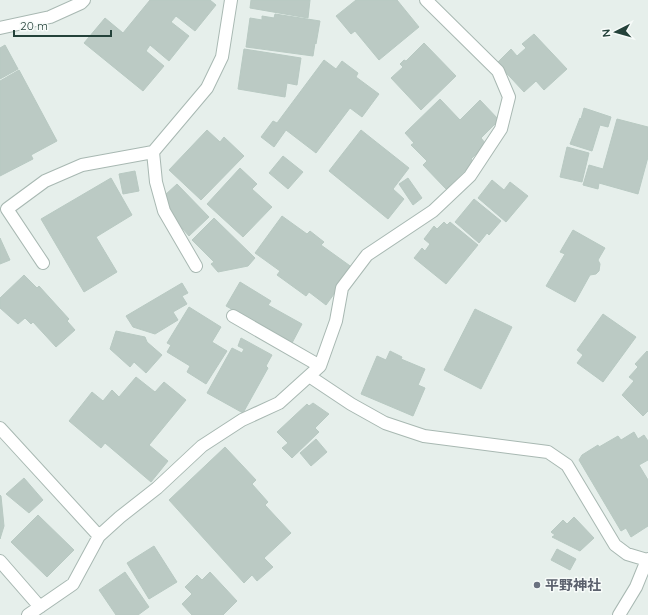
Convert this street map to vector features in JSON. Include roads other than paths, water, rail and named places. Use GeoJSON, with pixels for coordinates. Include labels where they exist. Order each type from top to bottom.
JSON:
{"type":"FeatureCollection","features":[{"type":"Feature","properties":{"kind":"street"},"geometry":{"type":"LineString","coordinates":[[0,28],[50,17],[81,3],[84,0]]}},
{"type":"Feature","properties":{"kind":"street"},"geometry":{"type":"LineString","coordinates":[[43,264],[7,209],[45,181],[82,165],[153,152],[207,88],[222,57],[231,0]]}},
{"type":"Feature","properties":{"kind":"street"},"geometry":{"type":"LineString","coordinates":[[28,615],[73,584],[100,536],[120,517],[157,488],[202,446],[242,420],[279,403],[320,366],[336,321],[342,288],[367,255],[433,211],[470,176],[501,129],[509,97],[498,71],[426,0]]}},
{"type":"Feature","properties":{"kind":"street"},"geometry":{"type":"LineString","coordinates":[[153,152],[156,182],[164,211],[196,266]]}},
{"type":"Feature","properties":{"kind":"street"},"geometry":{"type":"LineString","coordinates":[[233,316],[320,366]]}},
{"type":"Feature","properties":{"kind":"street"},"geometry":{"type":"LineString","coordinates":[[309,376],[351,404],[385,422],[424,436],[548,452],[567,465],[615,545],[627,554],[648,559],[636,587],[619,615]]}},
{"type":"Feature","properties":{"kind":"street"},"geometry":{"type":"LineString","coordinates":[[0,428],[100,536]]}},
{"type":"Feature","properties":{"kind":"street"},"geometry":{"type":"LineString","coordinates":[[0,561],[40,607]]}},
{"type":"Feature","properties":{"kind":"place","name":"平野神社"},"geometry":{"type":"Point","coordinates":[537,585]}}]}
